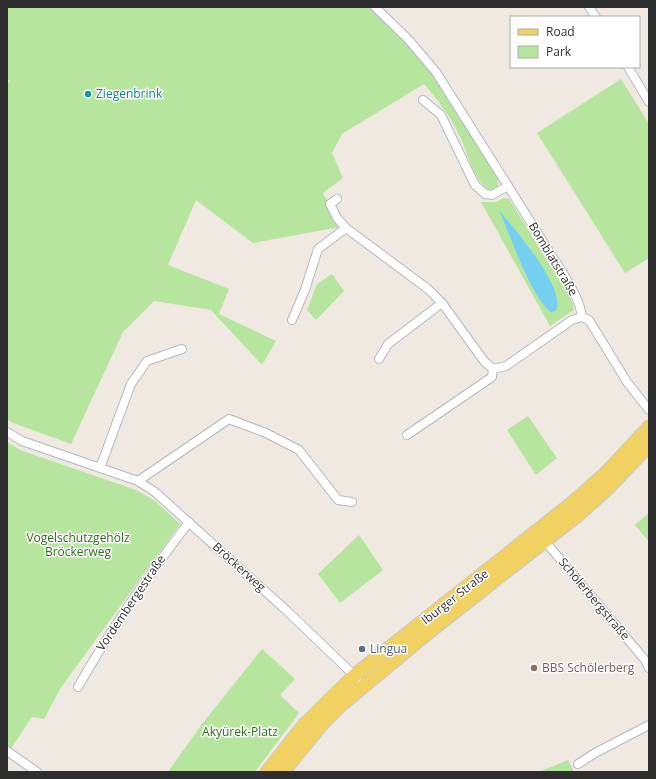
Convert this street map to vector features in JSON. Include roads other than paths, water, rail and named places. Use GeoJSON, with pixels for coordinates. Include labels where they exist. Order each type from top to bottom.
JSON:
{"type":"FeatureCollection","features":[{"type":"Feature","properties":{"kind":"main road","name":"Iburger Straße"},"geometry":{"type":"LineString","coordinates":[[541,536],[607,472],[649,427]]}},
{"type":"Feature","properties":{"kind":"main road","name":"Iburger Straße"},"geometry":{"type":"LineString","coordinates":[[266,772],[318,709],[359,680],[541,536],[606,490],[649,445]]}},
{"type":"Feature","properties":{"kind":"main road","name":"Iburger Straße"},"geometry":{"type":"LineString","coordinates":[[282,772],[359,680]]}},
{"type":"Feature","properties":{"kind":"street","name":"Bomblatstraße"},"geometry":{"type":"LineString","coordinates":[[375,7],[408,39],[436,72],[576,296],[581,308],[582,317],[589,320],[627,382],[649,410]]}},
{"type":"Feature","properties":{"kind":"street"},"geometry":{"type":"LineString","coordinates":[[589,7],[595,16]]}},
{"type":"Feature","properties":{"kind":"street"},"geometry":{"type":"LineString","coordinates":[[629,68],[649,102]]}},
{"type":"Feature","properties":{"kind":"street"},"geometry":{"type":"LineString","coordinates":[[424,100],[441,115],[475,184],[485,194],[492,195],[508,186]]}},
{"type":"Feature","properties":{"kind":"street"},"geometry":{"type":"LineString","coordinates":[[336,198],[330,204],[337,218],[346,228],[428,289],[442,304],[484,361],[494,369]]}},
{"type":"Feature","properties":{"kind":"street"},"geometry":{"type":"LineString","coordinates":[[292,320],[305,290],[318,249],[346,228]]}},
{"type":"Feature","properties":{"kind":"street"},"geometry":{"type":"LineString","coordinates":[[379,358],[388,344],[442,304]]}},
{"type":"Feature","properties":{"kind":"street"},"geometry":{"type":"LineString","coordinates":[[494,369],[506,366],[572,320],[582,317]]}},
{"type":"Feature","properties":{"kind":"street"},"geometry":{"type":"LineString","coordinates":[[100,468],[131,384],[147,361],[182,349]]}},
{"type":"Feature","properties":{"kind":"street"},"geometry":{"type":"LineString","coordinates":[[407,435],[492,377],[494,369]]}},
{"type":"Feature","properties":{"kind":"street"},"geometry":{"type":"LineString","coordinates":[[138,481],[229,419],[266,433],[299,450],[338,500],[352,502]]}},
{"type":"Feature","properties":{"kind":"street","name":"Bröckerweg"},"geometry":{"type":"LineString","coordinates":[[7,432],[22,441],[138,481],[155,492],[286,610],[359,680]]}},
{"type":"Feature","properties":{"kind":"street","name":"Vordembergestraße"},"geometry":{"type":"LineString","coordinates":[[78,687],[105,640],[133,596],[189,522]]}},
{"type":"Feature","properties":{"kind":"street","name":"Schölerbergstraße"},"geometry":{"type":"LineString","coordinates":[[541,536],[648,662]]}},
{"type":"Feature","properties":{"kind":"street"},"geometry":{"type":"LineString","coordinates":[[578,764],[595,753],[649,725]]}},
{"type":"Feature","properties":{"kind":"street"},"geometry":{"type":"LineString","coordinates":[[7,751],[37,772]]}},
{"type":"Feature","properties":{"kind":"water"},"geometry":{"type":"Polygon","coordinates":[[[499,210],[537,259],[554,288],[557,301],[556,311],[551,312],[543,305],[536,294],[499,210]]]}},
{"type":"Feature","properties":{"kind":"place","name":"Ziegenbrink"},"geometry":{"type":"Point","coordinates":[88,94]}},
{"type":"Feature","properties":{"kind":"place","name":"Lingua"},"geometry":{"type":"Point","coordinates":[362,649]}},
{"type":"Feature","properties":{"kind":"place","name":"BBS Schölerberg"},"geometry":{"type":"Point","coordinates":[534,668]}},
{"type":"Feature","properties":{"kind":"park label","name":"Vogelschutzgehölz Bröckerweg"},"geometry":{"type":"Point","coordinates":[78,545]}},
{"type":"Feature","properties":{"kind":"park label","name":"Akyürek-Platz"},"geometry":{"type":"Point","coordinates":[240,732]}}]}
